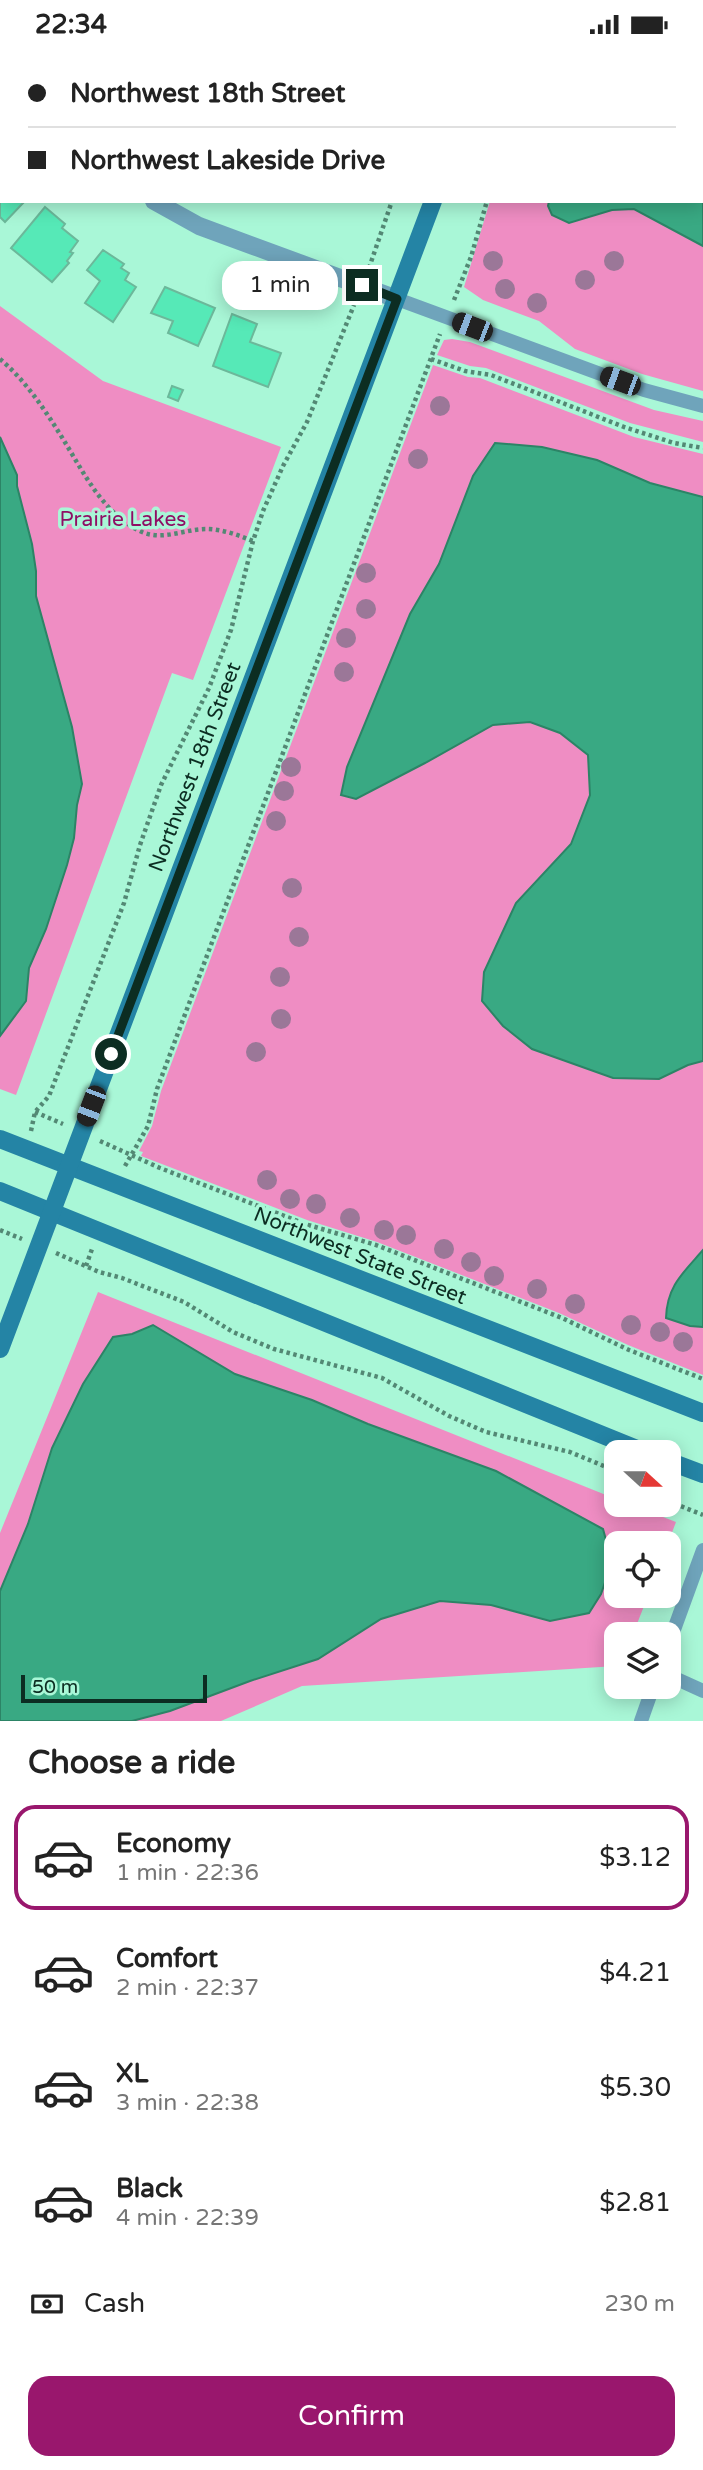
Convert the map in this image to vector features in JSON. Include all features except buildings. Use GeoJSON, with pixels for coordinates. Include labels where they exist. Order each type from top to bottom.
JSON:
{"type":"FeatureCollection","features":[{"type":"Feature","properties":{"kind":"main road","name":"Northwest 18th Street"},"geometry":{"type":"LineString","coordinates":[[0,1349],[432,203]]}},
{"type":"Feature","properties":{"kind":"main road","name":"Northwest State Street"},"geometry":{"type":"LineString","coordinates":[[0,1139],[703,1413]]}},
{"type":"Feature","properties":{"kind":"main road"},"geometry":{"type":"LineString","coordinates":[[0,1191],[615,1440]]}},
{"type":"Feature","properties":{"kind":"main road"},"geometry":{"type":"LineString","coordinates":[[681,1466],[703,1474]]}},
{"type":"Feature","properties":{"kind":"street"},"geometry":{"type":"LineString","coordinates":[[158,203],[199,226],[397,299]]}},
{"type":"Feature","properties":{"kind":"lane"},"geometry":{"type":"LineString","coordinates":[[397,299],[644,390],[703,406]]}},
{"type":"Feature","properties":{"kind":"lane"},"geometry":{"type":"LineString","coordinates":[[677,1622],[703,1550]]}},
{"type":"Feature","properties":{"kind":"lane"},"geometry":{"type":"LineString","coordinates":[[681,1681],[703,1691]]}},
{"type":"Feature","properties":{"kind":"lane"},"geometry":{"type":"LineString","coordinates":[[641,1721],[649,1699]]}},
{"type":"Feature","properties":{"kind":"path"},"geometry":{"type":"LineString","coordinates":[[391,203],[323,384],[268,499],[253,541],[231,630],[209,688],[161,785],[124,903],[49,1096],[35,1112],[160,1168],[306,1224],[389,1250],[562,1318],[629,1350],[703,1379]]}},
{"type":"Feature","properties":{"kind":"path"},"geometry":{"type":"LineString","coordinates":[[117,1184],[148,1126],[157,1089],[471,257],[486,203]]}},
{"type":"Feature","properties":{"kind":"path"},"geometry":{"type":"LineString","coordinates":[[0,359],[16,372],[29,390],[93,488],[111,509],[131,525],[151,534],[165,535],[209,529],[253,541]]}},
{"type":"Feature","properties":{"kind":"path"},"geometry":{"type":"LineString","coordinates":[[431,359],[465,371],[491,375],[624,427],[674,443],[703,448]]}},
{"type":"Feature","properties":{"kind":"path"},"geometry":{"type":"LineString","coordinates":[[0,1230],[86,1266],[184,1302],[233,1332],[274,1349],[382,1378],[449,1416],[486,1432],[570,1452],[604,1466]]}},
{"type":"Feature","properties":{"kind":"path"},"geometry":{"type":"LineString","coordinates":[[86,1266],[99,1231]]}},
{"type":"Feature","properties":{"kind":"path"},"geometry":{"type":"LineString","coordinates":[[681,1506],[703,1515]]}},
{"type":"Feature","properties":{"kind":"green space"},"geometry":{"type":"Polygon","coordinates":[[[489,203],[703,203],[703,391],[642,374],[575,349],[539,321],[483,300],[464,287],[489,203]]]}},
{"type":"Feature","properties":{"kind":"green space","name":"Prairie Lakes"},"geometry":{"type":"Polygon","coordinates":[[[0,306],[103,381],[281,447],[193,680],[172,673],[16,1095],[0,1089],[0,306]]]}},
{"type":"Feature","properties":{"kind":"green space"},"geometry":{"type":"Polygon","coordinates":[[[444,340],[470,342],[654,410],[703,421],[703,442],[630,423],[486,368],[470,366],[437,355],[444,340]]]}},
{"type":"Feature","properties":{"kind":"green space"},"geometry":{"type":"Polygon","coordinates":[[[433,365],[468,377],[480,378],[634,437],[703,454],[703,1375],[628,1345],[559,1313],[377,1242],[307,1220],[141,1156],[143,1152],[139,1151],[152,1126],[161,1091],[433,365]]]}},
{"type":"Feature","properties":{"kind":"green space"},"geometry":{"type":"Polygon","coordinates":[[[98,1292],[604,1494],[604,1517],[663,1517],[676,1522],[673,1531],[604,1531],[604,1608],[643,1608],[638,1622],[604,1622],[604,1667],[302,1686],[221,1721],[0,1721],[0,1533],[98,1292]]]}},
{"type":"Feature","properties":{"kind":"shaded area"},"geometry":{"type":"Polygon","coordinates":[[[549,203],[703,203],[703,246],[634,209],[612,210],[569,223],[552,215],[549,203]]]}},
{"type":"Feature","properties":{"kind":"shaded area"},"geometry":{"type":"Polygon","coordinates":[[[0,437],[17,475],[17,486],[32,544],[36,596],[72,727],[82,784],[74,838],[46,929],[29,968],[26,1001],[0,1036],[0,437]]]}},
{"type":"Feature","properties":{"kind":"shaded area"},"geometry":{"type":"Polygon","coordinates":[[[495,443],[542,447],[597,460],[650,483],[703,497],[703,1061],[659,1079],[613,1078],[532,1049],[503,1026],[482,1001],[484,972],[516,903],[571,844],[590,795],[588,755],[560,733],[530,722],[493,725],[356,799],[341,795],[347,767],[410,614],[439,564],[473,476],[495,443]]]}},
{"type":"Feature","properties":{"kind":"shaded area"},"geometry":{"type":"Polygon","coordinates":[[[703,1250],[703,1327],[690,1326],[666,1318],[673,1288],[703,1250]]]}},
{"type":"Feature","properties":{"kind":"shaded area"},"geometry":{"type":"Polygon","coordinates":[[[153,1325],[235,1374],[312,1400],[368,1424],[496,1471],[603,1529],[604,1585],[601,1594],[589,1613],[550,1621],[491,1605],[440,1601],[381,1619],[318,1659],[170,1711],[132,1721],[0,1721],[0,1591],[28,1524],[52,1448],[83,1384],[113,1337],[132,1334],[153,1325]]]}},
{"type":"Feature","properties":{"kind":"route"},"geometry":{"type":"LineString","coordinates":[[111,1054],[397,299],[362,285]]}}]}
